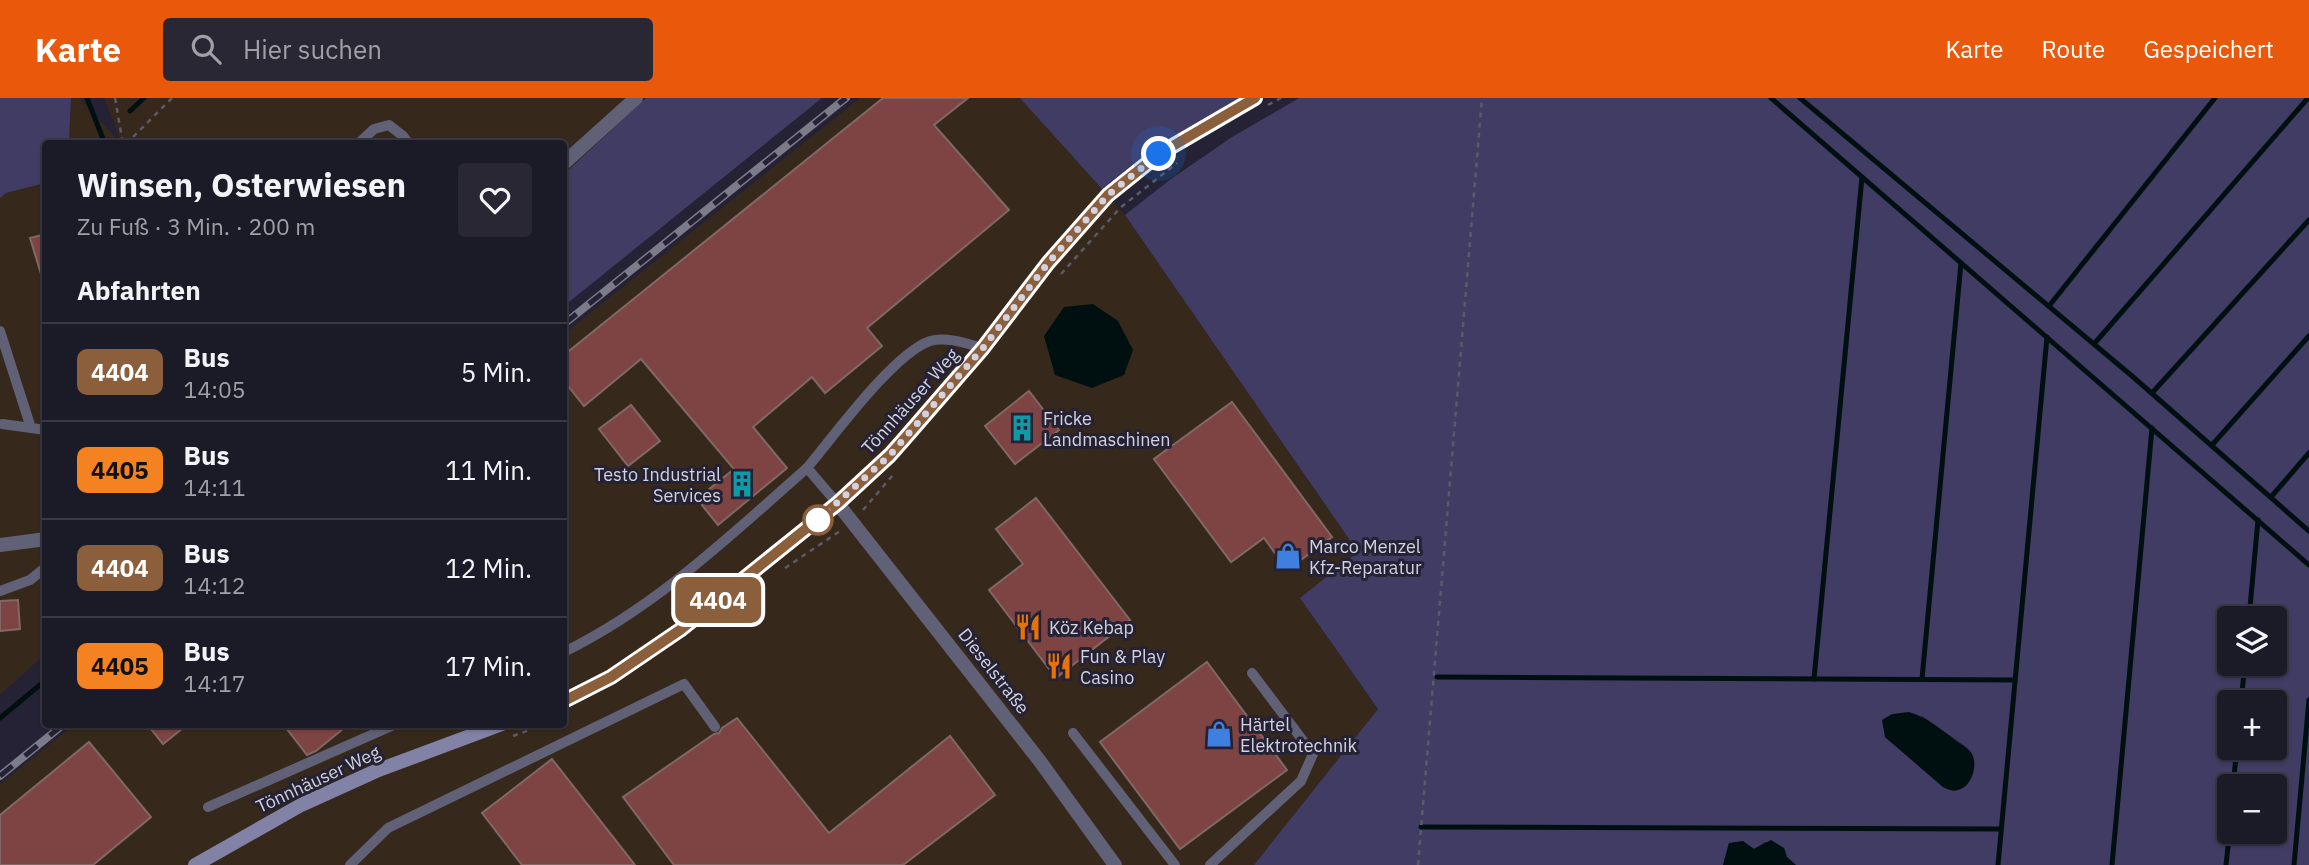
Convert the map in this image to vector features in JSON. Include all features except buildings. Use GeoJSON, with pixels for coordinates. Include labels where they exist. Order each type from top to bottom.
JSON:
{"type":"FeatureCollection","features":[{"type":"Feature","properties":{"kind":"main road","name":"Tönnhäuser Weg"},"geometry":{"type":"LineString","coordinates":[[567,699],[611,677],[680,630],[838,503],[890,455],[983,348],[1048,263],[1108,195],[1159,154],[1255,98]]}},
{"type":"Feature","properties":{"kind":"main road","name":"Tönnhäuser Weg"},"geometry":{"type":"LineString","coordinates":[[195,865],[300,805],[376,771],[505,731]]}},
{"type":"Feature","properties":{"kind":"street"},"geometry":{"type":"LineString","coordinates":[[567,160],[636,98]]}},
{"type":"Feature","properties":{"kind":"street","name":"Dieselstraße"},"geometry":{"type":"LineString","coordinates":[[838,503],[1039,760],[1115,865]]}},
{"type":"Feature","properties":{"kind":"street"},"geometry":{"type":"LineString","coordinates":[[0,545],[42,540]]}},
{"type":"Feature","properties":{"kind":"lane"},"geometry":{"type":"LineString","coordinates":[[362,140],[374,129],[389,125],[406,140]]}},
{"type":"Feature","properties":{"kind":"lane"},"geometry":{"type":"LineString","coordinates":[[0,331],[31,428]]}},
{"type":"Feature","properties":{"kind":"lane"},"geometry":{"type":"LineString","coordinates":[[567,650],[598,635],[708,556],[807,468],[897,362],[931,341],[949,340],[983,348]]}},
{"type":"Feature","properties":{"kind":"lane"},"geometry":{"type":"LineString","coordinates":[[2,424],[42,429]]}},
{"type":"Feature","properties":{"kind":"lane"},"geometry":{"type":"LineString","coordinates":[[807,468],[838,503]]}},
{"type":"Feature","properties":{"kind":"lane"},"geometry":{"type":"LineString","coordinates":[[0,591],[30,580],[42,570]]}},
{"type":"Feature","properties":{"kind":"lane"},"geometry":{"type":"LineString","coordinates":[[1210,865],[1301,781],[1313,754],[1252,673]]}},
{"type":"Feature","properties":{"kind":"lane"},"geometry":{"type":"LineString","coordinates":[[349,865],[388,828],[684,684],[715,727]]}},
{"type":"Feature","properties":{"kind":"lane"},"geometry":{"type":"LineString","coordinates":[[208,807],[387,728]]}},
{"type":"Feature","properties":{"kind":"lane"},"geometry":{"type":"LineString","coordinates":[[1073,733],[1175,865]]}},
{"type":"Feature","properties":{"kind":"path"},"geometry":{"type":"LineString","coordinates":[[114,98],[123,140]]}},
{"type":"Feature","properties":{"kind":"path"},"geometry":{"type":"LineString","coordinates":[[128,140],[172,98]]}},
{"type":"Feature","properties":{"kind":"path"},"geometry":{"type":"LineString","coordinates":[[1418,865],[1482,98]]}},
{"type":"Feature","properties":{"kind":"path"},"geometry":{"type":"LineString","coordinates":[[505,731],[523,728]]}},
{"type":"Feature","properties":{"kind":"shaded area"},"geometry":{"type":"Polygon","coordinates":[[[0,98],[71,98],[69,140],[42,140],[42,184],[6,193],[0,198],[0,98]]]}},
{"type":"Feature","properties":{"kind":"shaded area"},"geometry":{"type":"Polygon","coordinates":[[[71,98],[79,98],[118,140],[69,140],[71,98]]]}},
{"type":"Feature","properties":{"kind":"shaded area"},"geometry":{"type":"Polygon","coordinates":[[[104,98],[646,98],[567,171],[567,140],[121,140],[104,98]]]}},
{"type":"Feature","properties":{"kind":"shaded area"},"geometry":{"type":"Polygon","coordinates":[[[646,98],[822,98],[567,304],[567,171],[646,98]]]}},
{"type":"Feature","properties":{"kind":"shaded area"},"geometry":{"type":"Polygon","coordinates":[[[860,98],[1020,98],[1125,215],[1358,552],[1300,598],[1378,709],[1254,865],[0,865],[0,784],[70,728],[567,728],[567,332],[860,98]]]}},
{"type":"Feature","properties":{"kind":"shaded area"},"geometry":{"type":"Polygon","coordinates":[[[1020,98],[1239,98],[1153,148],[1102,189],[1020,98]]]}},
{"type":"Feature","properties":{"kind":"shaded area"},"geometry":{"type":"Polygon","coordinates":[[[1299,98],[2309,98],[2309,865],[1796,865],[1787,857],[1784,848],[1765,842],[1754,849],[1729,843],[1723,865],[1254,865],[1378,709],[1300,598],[1358,552],[1125,215],[1232,137],[1299,98]],[[1922,716],[1885,737],[1943,787],[1972,754],[1965,746],[1922,716]]]}},
{"type":"Feature","properties":{"kind":"shaded area"},"geometry":{"type":"Polygon","coordinates":[[[42,184],[42,657],[0,695],[0,198],[6,193],[42,184]]]}},
{"type":"Feature","properties":{"kind":"shaded area"},"geometry":{"type":"Polygon","coordinates":[[[1093,304],[1118,321],[1133,350],[1124,375],[1092,388],[1055,375],[1044,336],[1064,307],[1093,304]]]}},
{"type":"Feature","properties":{"kind":"shaded area"},"geometry":{"type":"Polygon","coordinates":[[[1909,712],[1933,724],[1970,752],[1974,759],[1974,769],[1967,785],[1954,791],[1943,787],[1885,737],[1882,720],[1892,714],[1909,712]]]}},
{"type":"Feature","properties":{"kind":"shaded area"},"geometry":{"type":"Polygon","coordinates":[[[1771,840],[1784,848],[1787,857],[1796,865],[1723,865],[1729,843],[1743,841],[1754,849],[1771,840]]]}},
{"type":"Feature","properties":{"kind":"waterway"},"geometry":{"type":"LineString","coordinates":[[87,98],[103,140]]}},
{"type":"Feature","properties":{"kind":"waterway"},"geometry":{"type":"LineString","coordinates":[[130,111],[144,98]]}},
{"type":"Feature","properties":{"kind":"waterway"},"geometry":{"type":"LineString","coordinates":[[1771,98],[2309,565]]}},
{"type":"Feature","properties":{"kind":"waterway"},"geometry":{"type":"LineString","coordinates":[[1800,98],[2132,376],[2309,531]]}},
{"type":"Feature","properties":{"kind":"waterway"},"geometry":{"type":"LineString","coordinates":[[2049,306],[2215,98]]}},
{"type":"Feature","properties":{"kind":"waterway"},"geometry":{"type":"LineString","coordinates":[[2094,344],[2308,98]]}},
{"type":"Feature","properties":{"kind":"waterway"},"geometry":{"type":"LineString","coordinates":[[1814,679],[1862,177]]}},
{"type":"Feature","properties":{"kind":"waterway"},"geometry":{"type":"LineString","coordinates":[[2152,393],[2309,220]]}},
{"type":"Feature","properties":{"kind":"waterway"},"geometry":{"type":"LineString","coordinates":[[1922,679],[1961,263]]}},
{"type":"Feature","properties":{"kind":"waterway"},"geometry":{"type":"LineString","coordinates":[[2212,445],[2309,336]]}},
{"type":"Feature","properties":{"kind":"waterway"},"geometry":{"type":"LineString","coordinates":[[1998,865],[2047,337]]}},
{"type":"Feature","properties":{"kind":"waterway"},"geometry":{"type":"LineString","coordinates":[[2112,865],[2152,428]]}},
{"type":"Feature","properties":{"kind":"waterway"},"geometry":{"type":"LineString","coordinates":[[2271,497],[2309,453]]}},
{"type":"Feature","properties":{"kind":"waterway"},"geometry":{"type":"LineString","coordinates":[[2250,606],[2258,520]]}},
{"type":"Feature","properties":{"kind":"waterway"},"geometry":{"type":"LineString","coordinates":[[2242,690],[2244,676]]}},
{"type":"Feature","properties":{"kind":"waterway"},"geometry":{"type":"LineString","coordinates":[[1437,677],[2015,680]]}},
{"type":"Feature","properties":{"kind":"waterway"},"geometry":{"type":"LineString","coordinates":[[0,718],[42,683]]}},
{"type":"Feature","properties":{"kind":"waterway"},"geometry":{"type":"LineString","coordinates":[[2294,865],[2309,700]]}},
{"type":"Feature","properties":{"kind":"waterway"},"geometry":{"type":"LineString","coordinates":[[2234,774],[2236,760]]}},
{"type":"Feature","properties":{"kind":"waterway"},"geometry":{"type":"LineString","coordinates":[[1421,827],[2001,829]]}},
{"type":"Feature","properties":{"kind":"waterway"},"geometry":{"type":"LineString","coordinates":[[2226,865],[2228,844]]}},
{"type":"Feature","properties":{"kind":"railway"},"geometry":{"type":"LineString","coordinates":[[567,322],[846,98]]}},
{"type":"Feature","properties":{"kind":"railway"},"geometry":{"type":"LineString","coordinates":[[0,776],[59,728]]}},
{"type":"Feature","properties":{"kind":"bus line","name":"4404"},"geometry":{"type":"LineString","coordinates":[[567,699],[611,677],[680,630],[838,503],[905,438],[983,348],[1048,263],[1108,195],[1159,154],[1255,98]]}},
{"type":"Feature","properties":{"kind":"place","name":"Fricke Landmaschinen"},"geometry":{"type":"Point","coordinates":[1022,428]}},
{"type":"Feature","properties":{"kind":"place","name":"Testo Industrial Services"},"geometry":{"type":"Point","coordinates":[742,484]}},
{"type":"Feature","properties":{"kind":"place","name":"Marco Menzel Kfz-Reparatur"},"geometry":{"type":"Point","coordinates":[1288,556]}},
{"type":"Feature","properties":{"kind":"place","name":"Köz Kebap"},"geometry":{"type":"Point","coordinates":[1028,627]}},
{"type":"Feature","properties":{"kind":"place","name":"Fun & Play Casino"},"geometry":{"type":"Point","coordinates":[1059,666]}},
{"type":"Feature","properties":{"kind":"place","name":"Härtel Elektrotechnik"},"geometry":{"type":"Point","coordinates":[1219,734]}},
{"type":"Feature","properties":{"kind":"route"},"geometry":{"type":"LineString","coordinates":[[818,520],[890,455],[983,348],[1048,263],[1108,195],[1159,154]]}}]}
